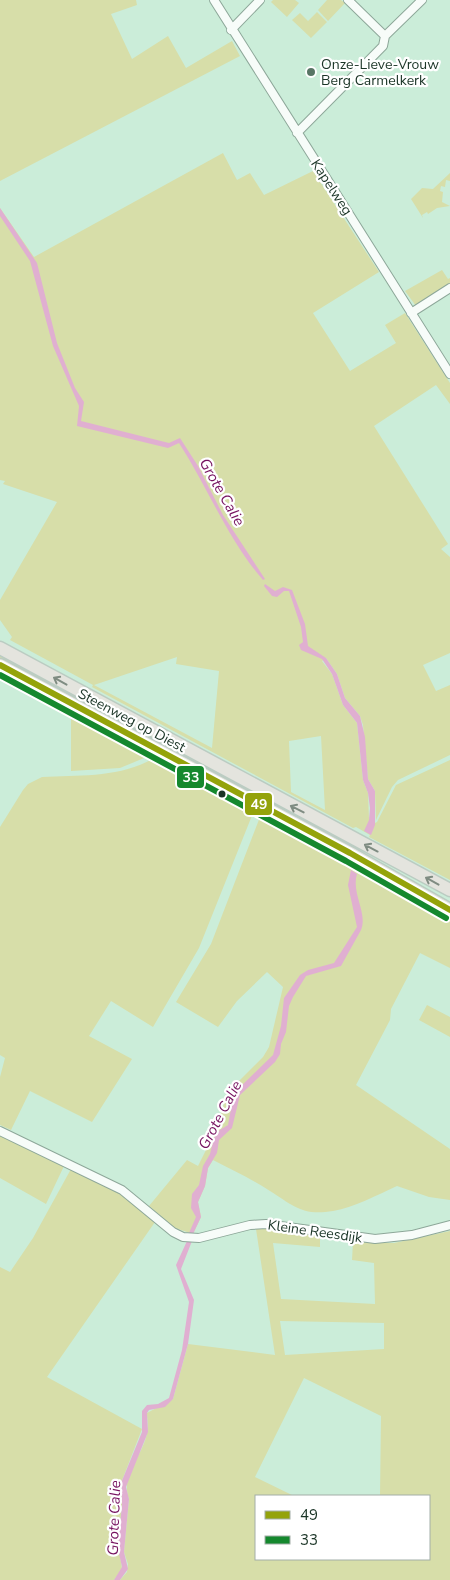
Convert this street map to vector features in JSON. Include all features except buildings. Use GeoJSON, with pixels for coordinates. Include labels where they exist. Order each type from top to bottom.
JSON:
{"type":"FeatureCollection","features":[{"type":"Feature","properties":{"kind":"main road","name":"Steenweg op Diest"},"geometry":{"type":"LineString","coordinates":[[0,648],[450,890]]}},
{"type":"Feature","properties":{"kind":"main road","name":"Steenweg op Diest"},"geometry":{"type":"LineString","coordinates":[[0,665],[450,910]]}},
{"type":"Feature","properties":{"kind":"main road"},"geometry":{"type":"LineString","coordinates":[[260,806],[267,793]]}},
{"type":"Feature","properties":{"kind":"street","name":"Kapelweg"},"geometry":{"type":"LineString","coordinates":[[214,0],[231,30],[450,374]]}},
{"type":"Feature","properties":{"kind":"street"},"geometry":{"type":"LineString","coordinates":[[231,30],[260,0]]}},
{"type":"Feature","properties":{"kind":"street"},"geometry":{"type":"LineString","coordinates":[[348,0],[385,36]]}},
{"type":"Feature","properties":{"kind":"street"},"geometry":{"type":"LineString","coordinates":[[297,133],[383,46],[385,36],[422,0]]}},
{"type":"Feature","properties":{"kind":"street"},"geometry":{"type":"LineString","coordinates":[[411,313],[450,288]]}},
{"type":"Feature","properties":{"kind":"street","name":"Kleine Reesdijk"},"geometry":{"type":"LineString","coordinates":[[0,1131],[122,1190],[173,1232],[183,1237],[199,1238],[250,1225],[266,1224],[375,1239],[412,1235],[450,1225]]}},
{"type":"Feature","properties":{"kind":"green space"},"geometry":{"type":"Polygon","coordinates":[[[0,0],[136,0],[137,5],[111,14],[132,59],[168,36],[186,68],[232,41],[240,56],[0,181],[0,0]]]}},
{"type":"Feature","properties":{"kind":"green space"},"geometry":{"type":"Polygon","coordinates":[[[273,0],[295,0],[299,3],[287,17],[271,2],[273,0]]]}},
{"type":"Feature","properties":{"kind":"green space"},"geometry":{"type":"Polygon","coordinates":[[[327,0],[341,0],[345,3],[328,21],[318,10],[327,0]]]}},
{"type":"Feature","properties":{"kind":"green space"},"geometry":{"type":"Polygon","coordinates":[[[317,12],[327,22],[311,38],[292,20],[300,13],[308,21],[317,12]]]}},
{"type":"Feature","properties":{"kind":"green space"},"geometry":{"type":"Polygon","coordinates":[[[223,153],[237,180],[250,173],[264,195],[313,171],[379,272],[313,313],[350,371],[396,343],[385,325],[405,313],[450,383],[450,404],[436,385],[374,426],[448,544],[441,549],[450,557],[450,653],[423,665],[436,691],[450,685],[450,755],[398,780],[392,787],[376,820],[375,791],[368,779],[363,725],[360,716],[345,698],[337,674],[326,658],[322,661],[332,674],[343,705],[357,723],[363,780],[368,793],[369,819],[375,823],[377,822],[396,785],[450,760],[450,880],[369,837],[370,835],[356,827],[353,828],[92,687],[93,685],[10,640],[12,637],[0,620],[0,600],[57,502],[3,484],[5,481],[0,480],[0,208],[34,257],[223,153]],[[177,657],[94,685],[212,748],[219,671],[176,664],[177,657]],[[321,736],[289,741],[291,792],[325,810],[321,736]]]}},
{"type":"Feature","properties":{"kind":"green space"},"geometry":{"type":"Polygon","coordinates":[[[450,173],[450,181],[446,180],[445,187],[441,186],[440,191],[443,192],[442,202],[450,206],[437,208],[428,214],[427,212],[422,215],[423,218],[411,199],[422,188],[433,189],[450,173]]]}},
{"type":"Feature","properties":{"kind":"green space"},"geometry":{"type":"Polygon","coordinates":[[[442,270],[448,279],[450,278],[450,284],[416,306],[405,291],[442,270]]]}},
{"type":"Feature","properties":{"kind":"green space"},"geometry":{"type":"Polygon","coordinates":[[[0,653],[245,786],[244,788],[208,769],[195,766],[0,661],[0,653]]]}},
{"type":"Feature","properties":{"kind":"green space"},"geometry":{"type":"Polygon","coordinates":[[[53,704],[149,756],[120,768],[71,771],[71,717],[51,707],[53,704]]]}},
{"type":"Feature","properties":{"kind":"green space"},"geometry":{"type":"Polygon","coordinates":[[[154,758],[253,813],[199,948],[153,1027],[111,1001],[89,1036],[132,1059],[92,1122],[30,1091],[11,1130],[0,1125],[0,1077],[5,1058],[0,1055],[0,827],[28,784],[42,777],[114,772],[128,769],[154,758]]]}},
{"type":"Feature","properties":{"kind":"green space"},"geometry":{"type":"Polygon","coordinates":[[[260,817],[450,921],[450,968],[420,953],[391,1009],[390,1020],[356,1085],[450,1149],[450,1200],[429,1197],[397,1186],[349,1207],[333,1211],[306,1211],[213,1160],[208,1168],[205,1186],[198,1202],[201,1217],[193,1234],[175,1228],[149,1206],[187,1160],[198,1166],[213,1136],[226,1098],[233,1087],[263,1057],[269,1047],[283,987],[267,972],[237,1001],[218,1027],[176,1002],[211,944],[260,817]]]}},
{"type":"Feature","properties":{"kind":"green space"},"geometry":{"type":"Polygon","coordinates":[[[427,1005],[450,1017],[450,1037],[419,1020],[427,1005]]]}},
{"type":"Feature","properties":{"kind":"green space"},"geometry":{"type":"Polygon","coordinates":[[[0,1136],[64,1166],[46,1204],[0,1178],[0,1136]]]}},
{"type":"Feature","properties":{"kind":"green space"},"geometry":{"type":"Polygon","coordinates":[[[71,1169],[124,1196],[155,1222],[47,1377],[142,1429],[121,1483],[122,1504],[118,1542],[122,1569],[114,1580],[0,1580],[0,1267],[10,1272],[33,1238],[71,1169]]]}},
{"type":"Feature","properties":{"kind":"green space"},"geometry":{"type":"Polygon","coordinates":[[[273,1228],[320,1237],[320,1247],[273,1243],[281,1299],[375,1304],[374,1263],[352,1260],[353,1242],[394,1243],[450,1231],[450,1580],[120,1580],[127,1572],[128,1564],[124,1552],[129,1499],[127,1482],[145,1441],[148,1428],[147,1413],[173,1399],[188,1344],[275,1355],[256,1229],[273,1228]],[[280,1321],[285,1355],[384,1349],[384,1323],[280,1321]],[[304,1378],[255,1477],[292,1495],[255,1495],[255,1560],[430,1560],[430,1495],[380,1495],[381,1416],[304,1378]]]}},
{"type":"Feature","properties":{"kind":"shaded area"},"geometry":{"type":"Polygon","coordinates":[[[0,208],[37,263],[57,343],[75,388],[84,402],[81,421],[169,443],[180,438],[198,466],[223,515],[265,579],[263,580],[239,548],[179,443],[168,448],[77,426],[79,406],[53,346],[30,261],[0,216],[0,208]]]}},
{"type":"Feature","properties":{"kind":"shaded area"},"geometry":{"type":"Polygon","coordinates":[[[265,584],[275,591],[283,587],[292,590],[305,624],[308,646],[326,658],[337,674],[345,698],[360,716],[365,737],[368,779],[375,791],[375,825],[371,835],[364,831],[369,820],[370,808],[368,793],[363,780],[357,723],[343,705],[332,674],[322,659],[301,650],[299,645],[303,642],[301,627],[289,591],[284,591],[277,597],[272,596],[264,586],[265,584]]]}},
{"type":"Feature","properties":{"kind":"shaded area"},"geometry":{"type":"Polygon","coordinates":[[[351,870],[357,874],[356,888],[363,923],[361,930],[341,966],[306,976],[293,997],[289,1006],[286,1032],[281,1044],[280,1054],[275,1062],[240,1095],[232,1128],[219,1140],[217,1153],[208,1168],[205,1186],[198,1202],[201,1217],[193,1234],[189,1233],[196,1217],[191,1208],[192,1194],[199,1185],[203,1166],[210,1154],[214,1138],[220,1130],[228,1125],[234,1093],[273,1055],[281,1026],[284,998],[300,975],[308,970],[334,963],[357,927],[348,885],[351,870]]]}},
{"type":"Feature","properties":{"kind":"shaded area"},"geometry":{"type":"Polygon","coordinates":[[[187,1241],[192,1241],[181,1269],[194,1300],[188,1344],[173,1399],[165,1407],[149,1410],[147,1413],[148,1432],[126,1487],[129,1499],[124,1552],[128,1569],[120,1580],[114,1580],[122,1567],[118,1549],[122,1504],[121,1483],[142,1432],[142,1411],[147,1405],[158,1404],[169,1398],[182,1350],[189,1302],[176,1265],[187,1241]]]}},
{"type":"Feature","properties":{"kind":"transit line","name":"49"},"geometry":{"type":"LineString","coordinates":[[0,665],[350,853],[450,910]]}},
{"type":"Feature","properties":{"kind":"transit line","name":"33"},"geometry":{"type":"LineString","coordinates":[[0,675],[346,861],[446,918]]}},
{"type":"Feature","properties":{"kind":"place","name":"Onze-Lieve-Vrouw Berg Carmelkerk"},"geometry":{"type":"Point","coordinates":[311,72]}},
{"type":"Feature","properties":{"kind":"water label","name":"Grote Calie"},"geometry":{"type":"Point","coordinates":[222,492]}},
{"type":"Feature","properties":{"kind":"water label","name":"Grote Calie"},"geometry":{"type":"Point","coordinates":[220,1115]}},
{"type":"Feature","properties":{"kind":"water label","name":"Grote Calie"},"geometry":{"type":"Point","coordinates":[114,1518]}}]}
